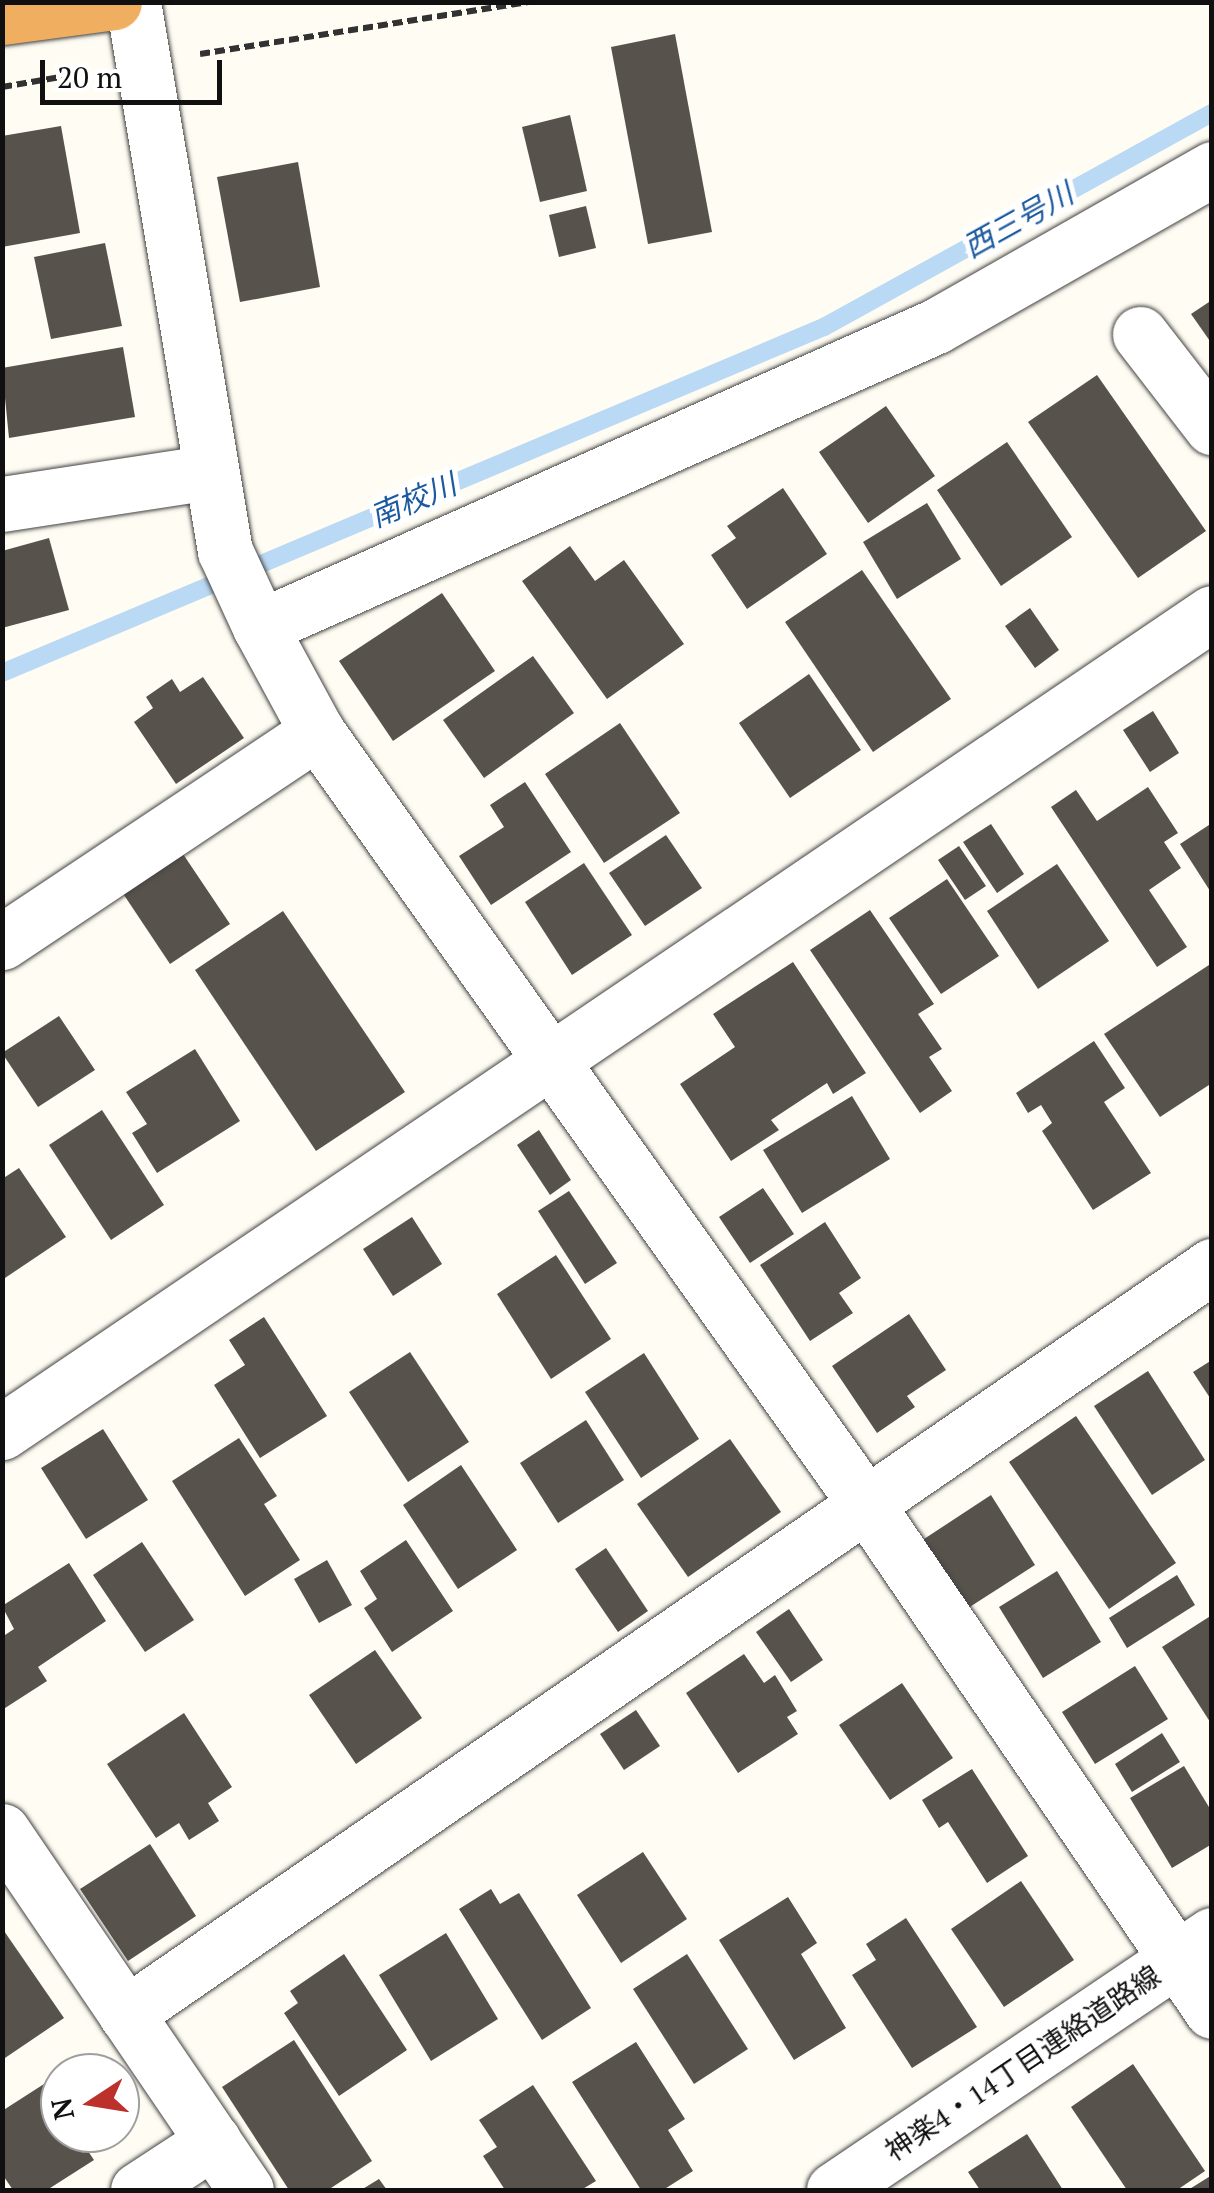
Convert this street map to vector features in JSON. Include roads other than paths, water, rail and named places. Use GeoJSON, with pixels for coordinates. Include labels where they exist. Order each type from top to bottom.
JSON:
{"type":"FeatureCollection","features":[{"type":"Feature","properties":{"kind":"highway"},"geometry":{"type":"LineString","coordinates":[[2,18],[114,2]]}},
{"type":"Feature","properties":{"kind":"street"},"geometry":{"type":"LineString","coordinates":[[133,2],[225,551],[317,732],[553,1057],[868,1507],[1193,1947],[1212,2011]]}},
{"type":"Feature","properties":{"kind":"street"},"geometry":{"type":"LineString","coordinates":[[256,617],[936,326],[1212,169]]}},
{"type":"Feature","properties":{"kind":"street"},"geometry":{"type":"LineString","coordinates":[[1140,334],[1212,428]]}},
{"type":"Feature","properties":{"kind":"street"},"geometry":{"type":"LineString","coordinates":[[2,504],[212,472]]}},
{"type":"Feature","properties":{"kind":"street"},"geometry":{"type":"LineString","coordinates":[[2,1432],[1212,613]]}},
{"type":"Feature","properties":{"kind":"street"},"geometry":{"type":"LineString","coordinates":[[2,942],[317,732]]}},
{"type":"Feature","properties":{"kind":"street"},"geometry":{"type":"LineString","coordinates":[[126,2014],[868,1507],[1212,1266]]}},
{"type":"Feature","properties":{"kind":"street"},"geometry":{"type":"LineString","coordinates":[[3,1832],[246,2190]]}},
{"type":"Feature","properties":{"kind":"street","name":"神楽4・14丁目連絡道路線"},"geometry":{"type":"LineString","coordinates":[[834,2190],[1193,1947]]}},
{"type":"Feature","properties":{"kind":"street"},"geometry":{"type":"LineString","coordinates":[[138,2190],[213,2141]]}},
{"type":"Feature","properties":{"kind":"waterway","name":"南校川"},"geometry":{"type":"LineString","coordinates":[[2,673],[824,327],[1212,113]]}},
{"type":"Feature","properties":{"kind":"water label","name":"西三号川"},"geometry":{"type":"Point","coordinates":[1018,220]}}]}
